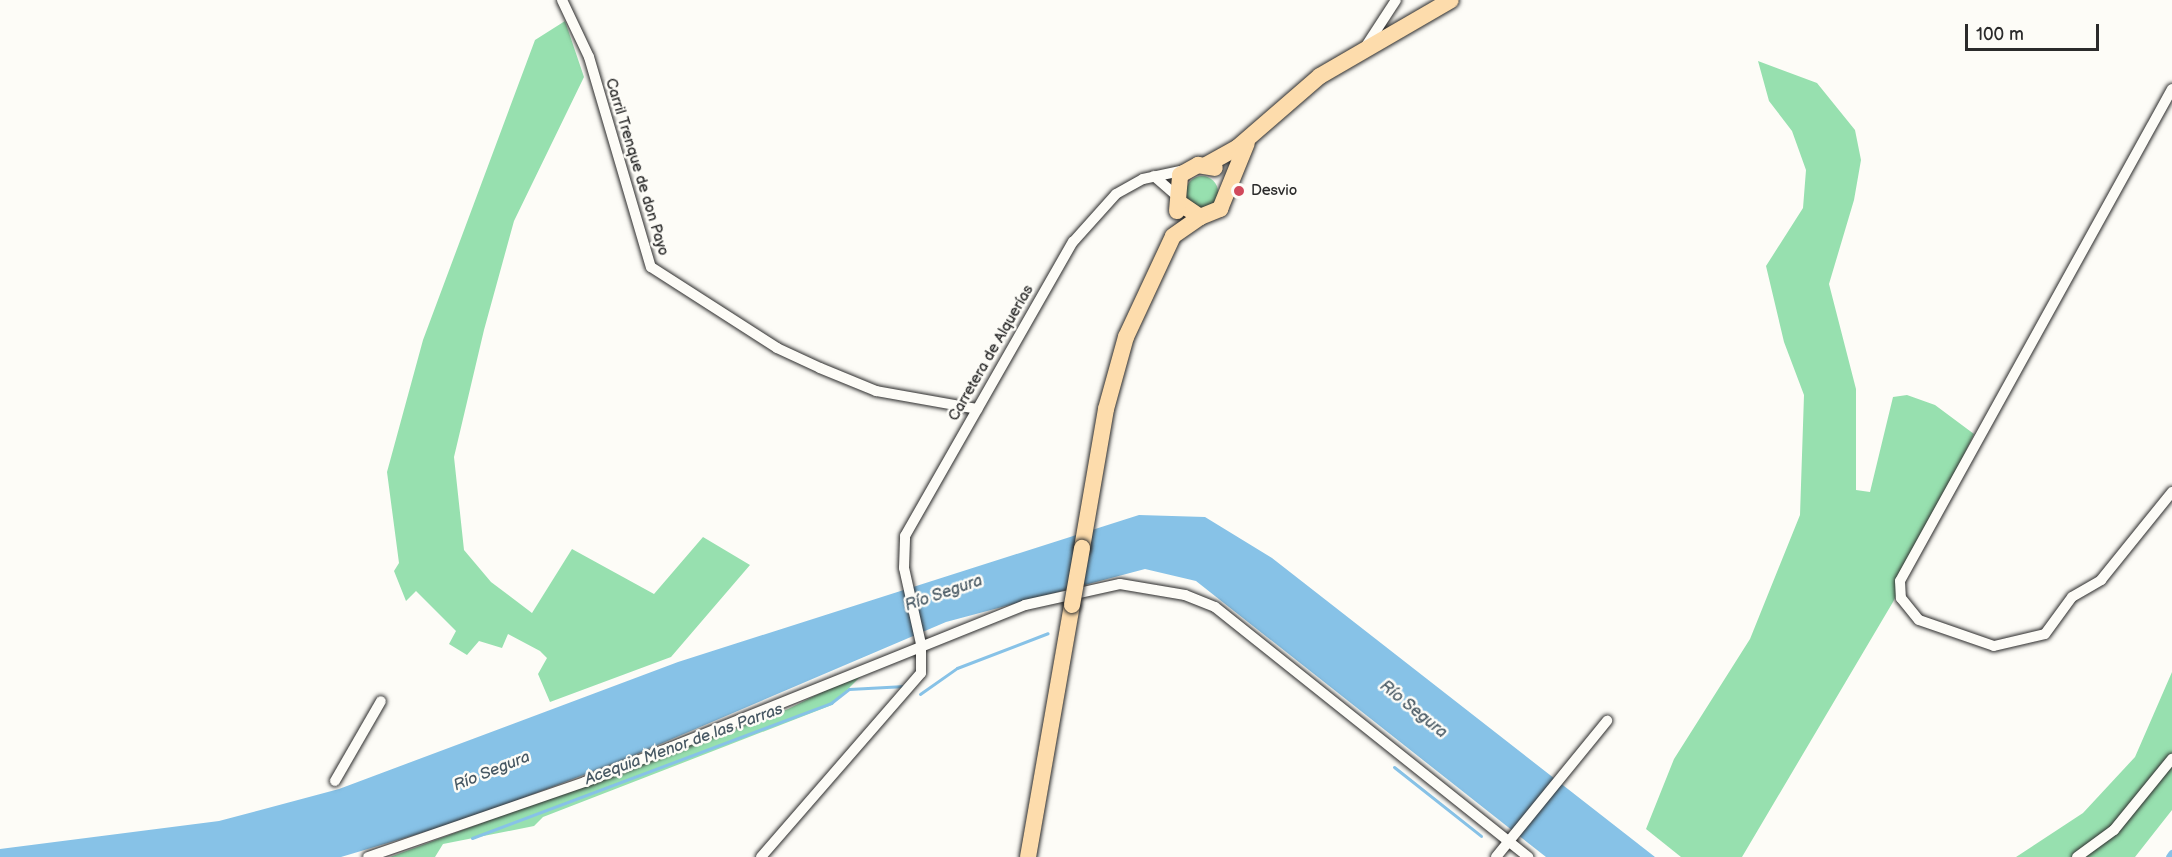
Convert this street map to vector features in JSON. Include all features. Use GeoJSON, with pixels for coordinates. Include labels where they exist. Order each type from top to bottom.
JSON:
{"type":"FeatureCollection","features":[{"type":"Feature","properties":{"kind":"highway"},"geometry":{"type":"LineString","coordinates":[[1028,857],[1114,375],[1141,300],[1173,236],[1177,198],[1185,170],[1206,165],[1259,128],[1320,76],[1451,0]]}},
{"type":"Feature","properties":{"kind":"highway"},"geometry":{"type":"LineString","coordinates":[[1173,236],[1200,217],[1220,209],[1242,149],[1259,128]]}},
{"type":"Feature","properties":{"kind":"highway"},"geometry":{"type":"LineString","coordinates":[[1206,165],[1220,172],[1227,187]]}},
{"type":"Feature","properties":{"kind":"highway"},"geometry":{"type":"LineString","coordinates":[[1177,198],[1200,217]]}},
{"type":"Feature","properties":{"kind":"street"},"geometry":{"type":"LineString","coordinates":[[1363,51],[1396,0]]}},
{"type":"Feature","properties":{"kind":"street","name":"Carril Trenque de don Payo"},"geometry":{"type":"LineString","coordinates":[[563,3],[589,57],[651,267],[777,348],[819,368],[876,391],[977,409]]}},
{"type":"Feature","properties":{"kind":"street"},"geometry":{"type":"LineString","coordinates":[[2172,89],[1900,581],[1901,598],[1914,617],[1935,627],[1994,646],[2045,634],[2072,597],[2101,580],[2172,492]]}},
{"type":"Feature","properties":{"kind":"street","name":"Carretera de Alquerías"},"geometry":{"type":"LineString","coordinates":[[761,857],[921,673],[921,645],[906,578],[905,536],[1088,222],[1116,194],[1154,176],[1185,170]]}},
{"type":"Feature","properties":{"kind":"street"},"geometry":{"type":"LineString","coordinates":[[1154,176],[1177,198]]}},
{"type":"Feature","properties":{"kind":"street"},"geometry":{"type":"LineString","coordinates":[[368,857],[595,779],[921,645],[1025,606],[1120,584],[1185,595],[1215,607],[1254,636],[1505,842],[1528,857]]}},
{"type":"Feature","properties":{"kind":"street"},"geometry":{"type":"LineString","coordinates":[[335,781],[381,701]]}},
{"type":"Feature","properties":{"kind":"street"},"geometry":{"type":"LineString","coordinates":[[1496,857],[1505,842],[1564,767],[1607,721]]}},
{"type":"Feature","properties":{"kind":"street"},"geometry":{"type":"LineString","coordinates":[[2077,857],[2114,830],[2172,759]]}},
{"type":"Feature","properties":{"kind":"green space"},"geometry":{"type":"Polygon","coordinates":[[[565,21],[584,77],[514,221],[484,330],[454,457],[464,550],[491,582],[532,613],[572,549],[654,594],[703,537],[750,565],[671,657],[550,702],[538,674],[547,658],[540,651],[508,634],[502,648],[479,641],[467,655],[449,644],[456,631],[416,591],[406,601],[394,571],[399,563],[387,472],[423,340],[535,40],[565,21]]]}},
{"type":"Feature","properties":{"kind":"green space"},"geometry":{"type":"Polygon","coordinates":[[[1758,61],[1817,83],[1855,130],[1861,160],[1854,200],[1829,284],[1856,389],[1856,490],[1870,492],[1893,397],[1907,395],[1935,405],[1974,434],[1893,602],[1742,857],[1681,857],[1646,829],[1674,759],[1750,639],[1800,515],[1804,395],[1784,342],[1766,266],[1803,208],[1806,170],[1792,131],[1769,101],[1758,61]]]}},
{"type":"Feature","properties":{"kind":"green space"},"geometry":{"type":"Polygon","coordinates":[[[1202,176],[1213,181],[1218,192],[1213,203],[1202,208],[1191,203],[1186,192],[1191,181],[1202,176]]]}},
{"type":"Feature","properties":{"kind":"green space"},"geometry":{"type":"Polygon","coordinates":[[[867,670],[832,705],[543,817],[534,826],[443,844],[435,857],[390,857],[788,709],[867,670]]]}},
{"type":"Feature","properties":{"kind":"green space"},"geometry":{"type":"Polygon","coordinates":[[[2172,672],[2172,810],[2135,857],[2016,857],[2083,813],[2135,757],[2172,672]]]}},
{"type":"Feature","properties":{"kind":"water","name":"Río Segura"},"geometry":{"type":"Polygon","coordinates":[[[1139,515],[1205,517],[1272,558],[1655,857],[1546,857],[1196,581],[1145,569],[946,622],[623,760],[465,820],[341,857],[0,857],[0,849],[219,821],[339,789],[678,662],[1139,515]]]}},
{"type":"Feature","properties":{"kind":"waterway","name":"Acequia Menor de las Parras"},"geometry":{"type":"LineString","coordinates":[[920,694],[957,668],[1048,633]]}},
{"type":"Feature","properties":{"kind":"waterway","name":"Acequia Menor de las Parras"},"geometry":{"type":"LineString","coordinates":[[472,838],[831,703],[849,689],[905,686]]}},
{"type":"Feature","properties":{"kind":"waterway","name":"Acequia Menor de las Parras"},"geometry":{"type":"LineString","coordinates":[[1394,767],[1481,836]]}},
{"type":"Feature","properties":{"kind":"place","name":"Desvio"},"geometry":{"type":"Point","coordinates":[1239,191]}}]}
